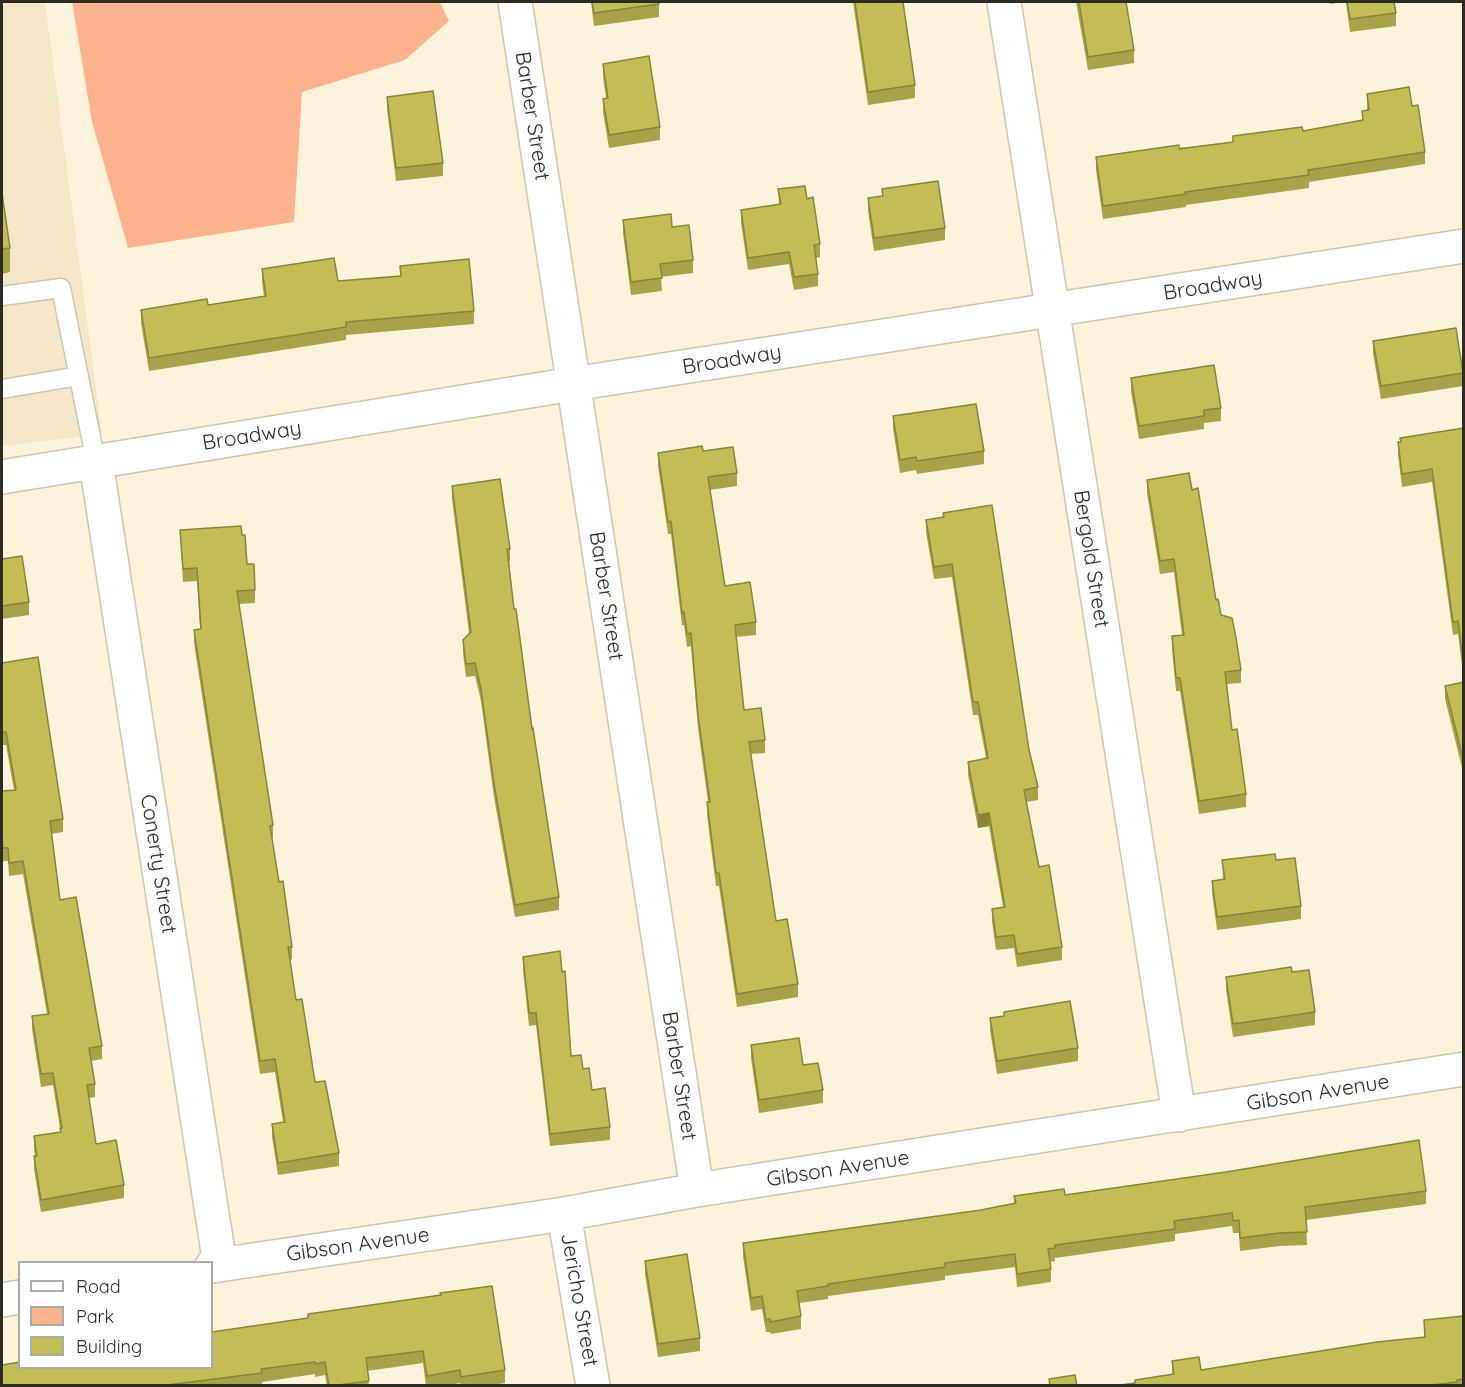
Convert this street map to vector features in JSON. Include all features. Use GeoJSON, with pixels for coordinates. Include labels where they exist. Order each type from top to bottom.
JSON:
{"type":"FeatureCollection","features":[{"type":"Feature","properties":{"kind":"street","name":"Barber Street"},"geometry":{"type":"LineString","coordinates":[[514,2],[697,1191]]}},
{"type":"Feature","properties":{"kind":"street","name":"Bergold Street"},"geometry":{"type":"LineString","coordinates":[[1004,2],[1179,1115]]}},
{"type":"Feature","properties":{"kind":"street","name":"Broadway"},"geometry":{"type":"LineString","coordinates":[[2,477],[573,384],[1464,246]]}},
{"type":"Feature","properties":{"kind":"street","name":"Conerty Street"},"geometry":{"type":"LineString","coordinates":[[96,462],[216,1266]]}},
{"type":"Feature","properties":{"kind":"street","name":"Gibson Avenue"},"geometry":{"type":"LineString","coordinates":[[216,1266],[564,1214],[1464,1070]]}},
{"type":"Feature","properties":{"kind":"street","name":"Jericho Street"},"geometry":{"type":"LineString","coordinates":[[564,1214],[593,1386]]}},
{"type":"Feature","properties":{"kind":"street"},"geometry":{"type":"LineString","coordinates":[[2,1300],[18,1297]]}},
{"type":"Feature","properties":{"kind":"lane"},"geometry":{"type":"LineString","coordinates":[[2,296],[61,288],[96,462]]}},
{"type":"Feature","properties":{"kind":"lane"},"geometry":{"type":"LineString","coordinates":[[2,389],[79,376]]}},
{"type":"Feature","properties":{"kind":"shaded area"},"geometry":{"type":"Polygon","coordinates":[[[2,2],[45,2],[102,434],[2,446],[2,2]]]}},
{"type":"Feature","properties":{"kind":"green space"},"geometry":{"type":"Polygon","coordinates":[[[72,2],[440,2],[449,21],[405,60],[302,92],[294,222],[128,248],[92,122],[72,2]]]}},
{"type":"Feature","properties":{"kind":"building"},"geometry":{"type":"Polygon","coordinates":[[[592,2],[659,2],[659,4],[594,13],[592,2]]]}},
{"type":"Feature","properties":{"kind":"building"},"geometry":{"type":"Polygon","coordinates":[[[855,2],[903,2],[915,85],[868,92],[855,2]]]}},
{"type":"Feature","properties":{"kind":"building"},"geometry":{"type":"Polygon","coordinates":[[[1079,2],[1126,2],[1134,50],[1088,57],[1079,2]]]}},
{"type":"Feature","properties":{"kind":"building"},"geometry":{"type":"Polygon","coordinates":[[[1347,2],[1394,2],[1396,13],[1350,19],[1347,2]]]}},
{"type":"Feature","properties":{"kind":"building"},"geometry":{"type":"Polygon","coordinates":[[[649,56],[660,127],[609,135],[603,99],[608,98],[603,64],[649,56]]]}},
{"type":"Feature","properties":{"kind":"building"},"geometry":{"type":"Polygon","coordinates":[[[1409,87],[1412,106],[1418,105],[1425,152],[1308,170],[1309,175],[1103,206],[1096,157],[1179,145],[1179,149],[1233,142],[1233,136],[1302,127],[1303,131],[1363,120],[1362,111],[1369,110],[1367,94],[1409,87]]]}},
{"type":"Feature","properties":{"kind":"building"},"geometry":{"type":"Polygon","coordinates":[[[433,91],[443,163],[396,168],[387,97],[433,91]]]}},
{"type":"Feature","properties":{"kind":"building"},"geometry":{"type":"Polygon","coordinates":[[[938,181],[945,228],[874,238],[868,198],[883,196],[882,189],[938,181]]]}},
{"type":"Feature","properties":{"kind":"building"},"geometry":{"type":"Polygon","coordinates":[[[805,186],[807,199],[813,197],[820,244],[814,245],[818,274],[794,277],[789,252],[748,258],[741,210],[781,204],[778,189],[805,186]]]}},
{"type":"Feature","properties":{"kind":"building"},"geometry":{"type":"Polygon","coordinates":[[[2,193],[10,248],[2,249],[2,193]]]}},
{"type":"Feature","properties":{"kind":"building"},"geometry":{"type":"Polygon","coordinates":[[[671,214],[672,227],[689,225],[693,260],[660,264],[662,278],[631,282],[623,220],[671,214]]]}},
{"type":"Feature","properties":{"kind":"building"},"geometry":{"type":"Polygon","coordinates":[[[334,258],[338,281],[401,276],[400,266],[469,259],[474,311],[346,322],[346,327],[149,358],[141,310],[207,299],[208,305],[266,296],[262,269],[334,258]]]}},
{"type":"Feature","properties":{"kind":"building"},"geometry":{"type":"Polygon","coordinates":[[[1456,328],[1463,373],[1381,386],[1373,341],[1456,328]]]}},
{"type":"Feature","properties":{"kind":"building"},"geometry":{"type":"Polygon","coordinates":[[[1214,365],[1221,408],[1204,410],[1204,416],[1139,426],[1131,378],[1214,365]]]}},
{"type":"Feature","properties":{"kind":"building"},"geometry":{"type":"Polygon","coordinates":[[[976,404],[984,451],[917,461],[916,457],[900,460],[893,416],[976,404]]]}},
{"type":"Feature","properties":{"kind":"building"},"geometry":{"type":"Polygon","coordinates":[[[1464,428],[1464,668],[1458,621],[1453,622],[1432,469],[1402,474],[1398,442],[1401,442],[1400,438],[1464,428]]]}},
{"type":"Feature","properties":{"kind":"building"},"geometry":{"type":"Polygon","coordinates":[[[702,446],[703,451],[733,447],[737,473],[708,477],[725,586],[750,582],[756,622],[735,625],[744,710],[761,708],[765,740],[749,742],[776,921],[787,919],[798,984],[737,994],[719,873],[716,873],[691,633],[687,634],[684,612],[682,613],[671,521],[668,522],[658,453],[702,446]]]}},
{"type":"Feature","properties":{"kind":"building"},"geometry":{"type":"Polygon","coordinates":[[[1189,473],[1192,490],[1198,488],[1216,600],[1218,599],[1221,615],[1232,618],[1236,638],[1241,670],[1225,672],[1232,730],[1237,729],[1246,794],[1199,801],[1180,678],[1176,678],[1172,636],[1184,635],[1174,559],[1160,561],[1147,480],[1189,473]]]}},
{"type":"Feature","properties":{"kind":"building"},"geometry":{"type":"Polygon","coordinates":[[[500,479],[510,549],[507,549],[514,609],[516,609],[532,729],[559,897],[515,905],[494,784],[481,689],[475,663],[466,664],[463,640],[471,632],[452,486],[500,479]]]}},
{"type":"Feature","properties":{"kind":"building"},"geometry":{"type":"Polygon","coordinates":[[[992,505],[1029,750],[1038,787],[1024,790],[1039,867],[1049,865],[1062,947],[1017,954],[1014,935],[996,937],[992,909],[1005,907],[989,813],[978,815],[968,762],[988,758],[978,702],[973,702],[952,564],[934,567],[926,520],[944,517],[943,513],[992,505]]]}},
{"type":"Feature","properties":{"kind":"building"},"geometry":{"type":"Polygon","coordinates":[[[241,526],[242,535],[245,535],[247,564],[254,564],[255,590],[237,591],[273,825],[270,826],[279,882],[283,881],[292,947],[288,947],[296,1000],[302,999],[315,1082],[325,1081],[339,1153],[278,1163],[272,1124],[285,1122],[275,1059],[260,1061],[194,630],[201,629],[197,568],[183,569],[180,530],[241,526]]]}},
{"type":"Feature","properties":{"kind":"building"},"geometry":{"type":"Polygon","coordinates":[[[22,556],[29,602],[2,606],[2,559],[22,556]]]}},
{"type":"Feature","properties":{"kind":"building"},"geometry":{"type":"Polygon","coordinates":[[[38,657],[63,819],[50,821],[60,900],[76,897],[102,1046],[89,1048],[95,1084],[87,1085],[96,1144],[116,1140],[124,1185],[41,1200],[34,1156],[37,1156],[34,1136],[61,1132],[60,1128],[62,1128],[53,1073],[41,1074],[32,1016],[49,1014],[23,861],[9,863],[8,848],[3,848],[2,840],[2,791],[16,790],[6,732],[2,732],[2,663],[38,657]]]}},
{"type":"Feature","properties":{"kind":"building"},"geometry":{"type":"Polygon","coordinates":[[[1464,682],[1464,755],[1462,755],[1445,686],[1464,682]]]}},
{"type":"Feature","properties":{"kind":"building"},"geometry":{"type":"Polygon","coordinates":[[[1275,854],[1276,860],[1295,858],[1301,906],[1217,917],[1212,881],[1225,879],[1222,860],[1275,854]]]}},
{"type":"Feature","properties":{"kind":"building"},"geometry":{"type":"Polygon","coordinates":[[[560,951],[562,972],[565,971],[571,1056],[581,1055],[583,1069],[589,1068],[592,1090],[605,1088],[610,1127],[550,1134],[536,1013],[529,1013],[523,957],[560,951]]]}},
{"type":"Feature","properties":{"kind":"building"},"geometry":{"type":"Polygon","coordinates":[[[1291,967],[1292,972],[1309,970],[1315,1012],[1233,1024],[1226,977],[1291,967]]]}},
{"type":"Feature","properties":{"kind":"building"},"geometry":{"type":"Polygon","coordinates":[[[1070,1001],[1078,1048],[997,1061],[990,1018],[1004,1016],[1004,1012],[1070,1001]]]}},
{"type":"Feature","properties":{"kind":"building"},"geometry":{"type":"Polygon","coordinates":[[[799,1038],[803,1065],[818,1063],[823,1090],[759,1100],[751,1045],[799,1038]]]}},
{"type":"Feature","properties":{"kind":"building"},"geometry":{"type":"Polygon","coordinates":[[[1419,1140],[1426,1191],[1305,1207],[1307,1232],[1240,1238],[1239,1220],[1233,1221],[1232,1213],[1174,1221],[1175,1229],[1055,1245],[1055,1248],[1048,1249],[1051,1269],[1017,1274],[1015,1254],[945,1263],[945,1267],[828,1284],[828,1286],[797,1291],[801,1316],[771,1322],[770,1319],[766,1320],[762,1296],[751,1298],[743,1243],[981,1210],[1016,1203],[1014,1196],[1064,1189],[1065,1195],[1226,1172],[1419,1140]]]}},
{"type":"Feature","properties":{"kind":"building"},"geometry":{"type":"Polygon","coordinates":[[[687,1254],[700,1338],[658,1344],[645,1261],[687,1254]]]}},
{"type":"Feature","properties":{"kind":"building"},"geometry":{"type":"Polygon","coordinates":[[[492,1286],[505,1370],[461,1377],[460,1370],[427,1376],[423,1351],[366,1358],[369,1381],[331,1386],[329,1386],[325,1362],[315,1364],[315,1362],[261,1369],[262,1373],[159,1386],[2,1386],[2,1365],[18,1362],[18,1369],[213,1369],[213,1332],[308,1318],[308,1314],[441,1295],[440,1293],[492,1286]]]}},
{"type":"Feature","properties":{"kind":"building"},"geometry":{"type":"Polygon","coordinates":[[[1464,1316],[1464,1379],[1457,1380],[1457,1382],[1422,1386],[1114,1386],[1174,1374],[1172,1361],[1199,1357],[1201,1370],[1377,1342],[1425,1337],[1424,1320],[1464,1316]]]}},
{"type":"Feature","properties":{"kind":"building"},"geometry":{"type":"Polygon","coordinates":[[[1075,1375],[1077,1386],[1050,1386],[1049,1379],[1075,1375]]]}}]}
